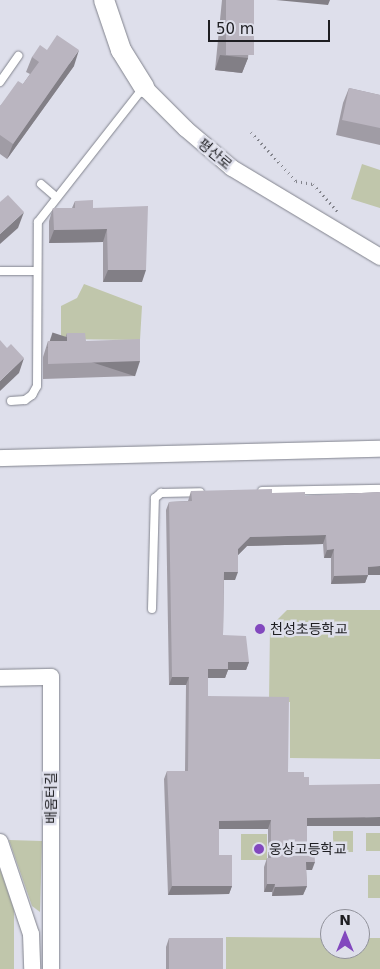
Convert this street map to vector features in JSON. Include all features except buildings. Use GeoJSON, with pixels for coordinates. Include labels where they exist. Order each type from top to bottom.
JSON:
{"type":"FeatureCollection","features":[{"type":"Feature","properties":{"kind":"street","name":"평산로"},"geometry":{"type":"LineString","coordinates":[[104,0],[121,50],[144,87],[186,129],[232,168],[380,257]]}},
{"type":"Feature","properties":{"kind":"street"},"geometry":{"type":"LineString","coordinates":[[1,456],[380,449]]}},
{"type":"Feature","properties":{"kind":"street","name":"배움터길"},"geometry":{"type":"LineString","coordinates":[[0,678],[50,677],[50,969]]}},
{"type":"Feature","properties":{"kind":"street"},"geometry":{"type":"LineString","coordinates":[[0,842],[31,934],[32,969]]}},
{"type":"Feature","properties":{"kind":"street"},"geometry":{"type":"LineString","coordinates":[[31,934],[50,933]]}},
{"type":"Feature","properties":{"kind":"lane"},"geometry":{"type":"LineString","coordinates":[[0,82],[18,56]]}},
{"type":"Feature","properties":{"kind":"lane"},"geometry":{"type":"LineString","coordinates":[[11,401],[25,400],[36,386],[38,222],[55,196],[144,87]]}},
{"type":"Feature","properties":{"kind":"lane"},"geometry":{"type":"LineString","coordinates":[[41,184],[55,196]]}},
{"type":"Feature","properties":{"kind":"lane"},"geometry":{"type":"LineString","coordinates":[[0,271],[37,271]]}},
{"type":"Feature","properties":{"kind":"lane"},"geometry":{"type":"LineString","coordinates":[[250,491],[380,489]]}},
{"type":"Feature","properties":{"kind":"lane"},"geometry":{"type":"LineString","coordinates":[[152,609],[155,498],[161,493],[211,492]]}},
{"type":"Feature","properties":{"kind":"path"},"geometry":{"type":"LineString","coordinates":[[251,132],[296,181],[313,184]]}},
{"type":"Feature","properties":{"kind":"green space"},"geometry":{"type":"Polygon","coordinates":[[[362,164],[380,170],[380,208],[351,199],[362,164]]]}},
{"type":"Feature","properties":{"kind":"green space"},"geometry":{"type":"Polygon","coordinates":[[[84,284],[142,306],[140,340],[61,339],[61,306],[77,298],[84,284]]]}},
{"type":"Feature","properties":{"kind":"green space"},"geometry":{"type":"Polygon","coordinates":[[[287,610],[380,610],[380,759],[290,758],[290,702],[269,702],[270,627],[287,610]]]}},
{"type":"Feature","properties":{"kind":"green space"},"geometry":{"type":"Polygon","coordinates":[[[333,831],[353,831],[353,852],[333,852],[333,831]]]}},
{"type":"Feature","properties":{"kind":"green space"},"geometry":{"type":"Polygon","coordinates":[[[366,833],[380,833],[380,851],[366,851],[366,833]]]}},
{"type":"Feature","properties":{"kind":"green space"},"geometry":{"type":"Polygon","coordinates":[[[241,834],[267,834],[267,860],[241,860],[241,834]]]}},
{"type":"Feature","properties":{"kind":"green space"},"geometry":{"type":"Polygon","coordinates":[[[9,840],[42,841],[40,912],[32,906],[9,840]]]}},
{"type":"Feature","properties":{"kind":"green space"},"geometry":{"type":"Polygon","coordinates":[[[0,869],[14,910],[14,969],[0,969],[0,869]]]}},
{"type":"Feature","properties":{"kind":"green space"},"geometry":{"type":"Polygon","coordinates":[[[368,875],[380,875],[380,898],[368,898],[368,875]]]}},
{"type":"Feature","properties":{"kind":"green space"},"geometry":{"type":"Polygon","coordinates":[[[226,937],[320,938],[320,959],[370,959],[370,938],[380,938],[380,969],[226,969],[226,937]]]}},
{"type":"Feature","properties":{"kind":"place","name":"천성초등학교"},"geometry":{"type":"Point","coordinates":[260,629]}},
{"type":"Feature","properties":{"kind":"place","name":"웅상고등학교"},"geometry":{"type":"Point","coordinates":[259,849]}}]}
